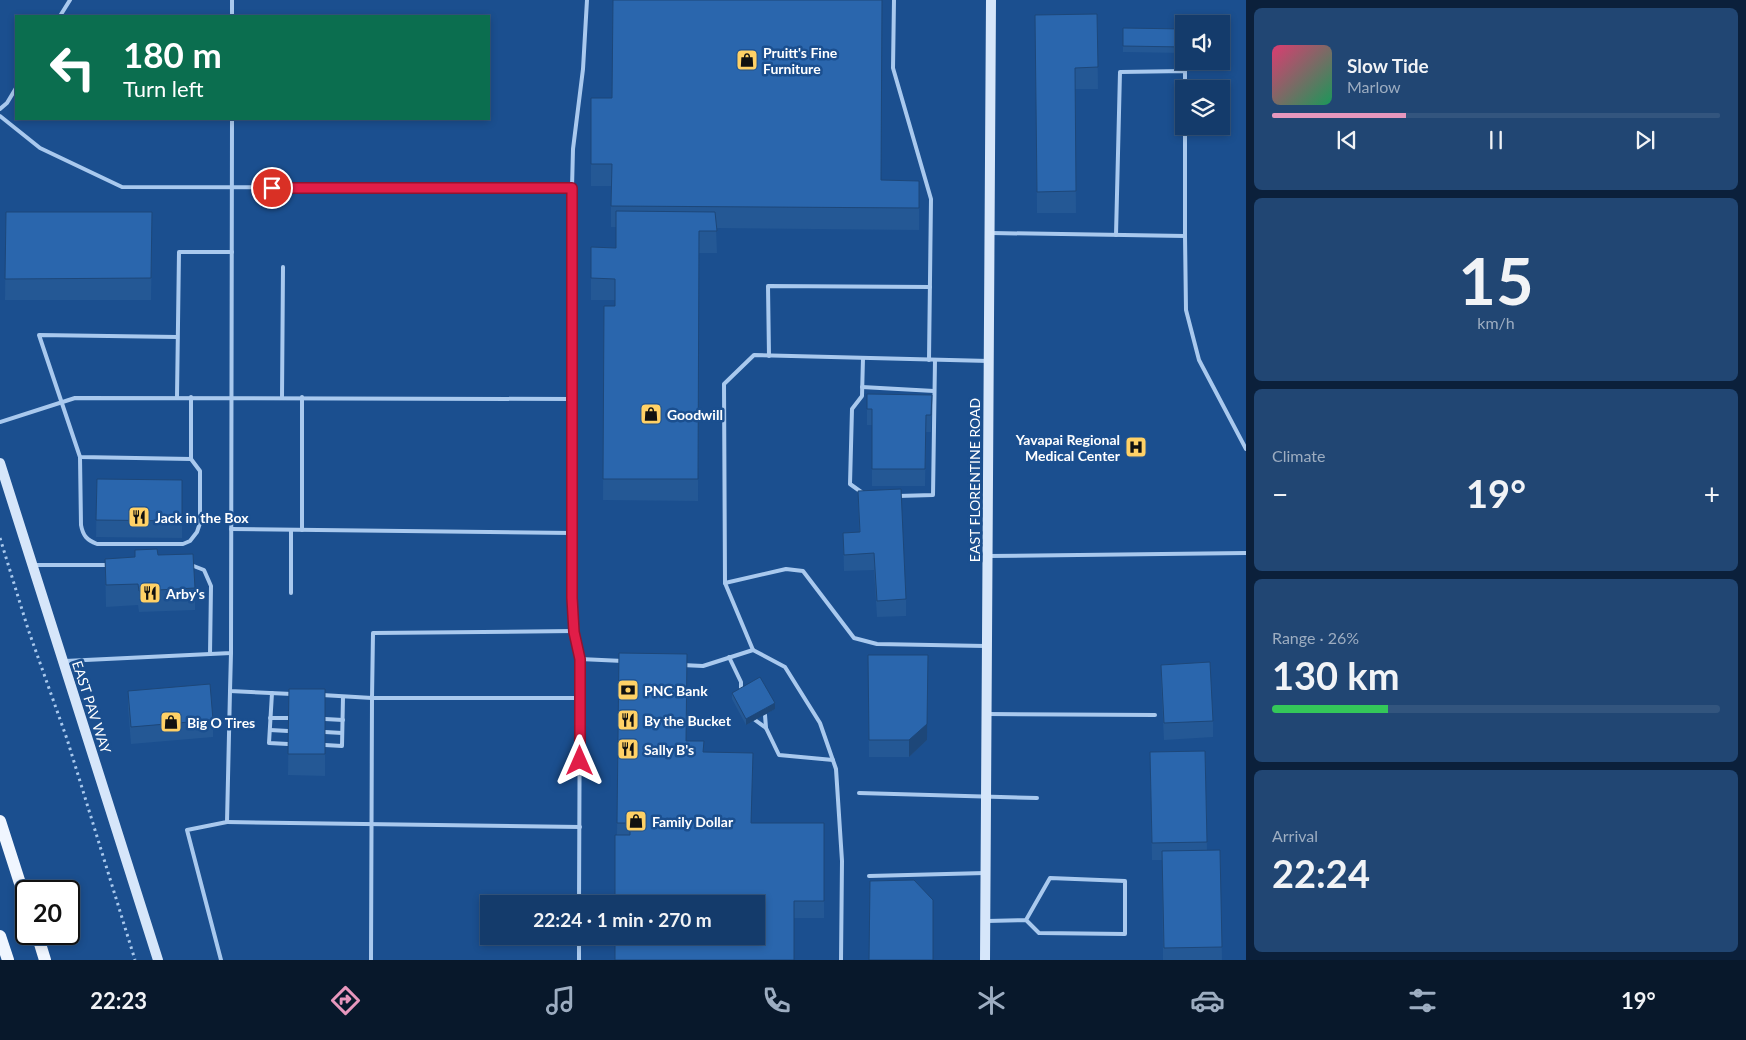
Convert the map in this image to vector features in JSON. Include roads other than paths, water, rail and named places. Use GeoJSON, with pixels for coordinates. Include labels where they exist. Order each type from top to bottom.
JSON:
{"type":"FeatureCollection","features":[{"type":"Feature","properties":{"kind":"main road"},"geometry":{"type":"LineString","coordinates":[[0,820],[19,880]]}},
{"type":"Feature","properties":{"kind":"main road"},"geometry":{"type":"LineString","coordinates":[[0,936],[8,960]]}},
{"type":"Feature","properties":{"kind":"main road"},"geometry":{"type":"LineString","coordinates":[[40,945],[45,960]]}},
{"type":"Feature","properties":{"kind":"street","name":"EAST FLORENTINE ROAD"},"geometry":{"type":"LineString","coordinates":[[985,960],[990,0]]}},
{"type":"Feature","properties":{"kind":"street","name":"EAST PAV WAY"},"geometry":{"type":"LineString","coordinates":[[0,463],[158,960]]}},
{"type":"Feature","properties":{"kind":"lane"},"geometry":{"type":"LineString","coordinates":[[61,15],[70,0]]}},
{"type":"Feature","properties":{"kind":"lane"},"geometry":{"type":"LineString","coordinates":[[232,0],[232,15]]}},
{"type":"Feature","properties":{"kind":"lane"},"geometry":{"type":"LineString","coordinates":[[579,895],[580,659],[574,632],[572,598],[572,188],[573,149],[583,69],[587,0]]}},
{"type":"Feature","properties":{"kind":"lane"},"geometry":{"type":"LineString","coordinates":[[894,0],[893,68],[931,199],[929,360]]}},
{"type":"Feature","properties":{"kind":"lane"},"geometry":{"type":"LineString","coordinates":[[1116,235],[1120,72],[1185,72],[1185,80]]}},
{"type":"Feature","properties":{"kind":"lane"},"geometry":{"type":"LineString","coordinates":[[0,109],[7,103],[15,90]]}},
{"type":"Feature","properties":{"kind":"lane"},"geometry":{"type":"LineString","coordinates":[[0,116],[40,148],[122,187],[572,188]]}},
{"type":"Feature","properties":{"kind":"lane"},"geometry":{"type":"LineString","coordinates":[[227,822],[231,653],[232,120]]}},
{"type":"Feature","properties":{"kind":"lane"},"geometry":{"type":"LineString","coordinates":[[1185,135],[1186,310],[1200,360],[1246,449]]}},
{"type":"Feature","properties":{"kind":"lane"},"geometry":{"type":"LineString","coordinates":[[989,233],[1185,236]]}},
{"type":"Feature","properties":{"kind":"lane"},"geometry":{"type":"LineString","coordinates":[[177,397],[178,252],[232,252]]}},
{"type":"Feature","properties":{"kind":"lane"},"geometry":{"type":"LineString","coordinates":[[282,267],[282,397]]}},
{"type":"Feature","properties":{"kind":"lane"},"geometry":{"type":"LineString","coordinates":[[769,356],[768,286],[930,288]]}},
{"type":"Feature","properties":{"kind":"lane"},"geometry":{"type":"LineString","coordinates":[[177,336],[39,335],[80,457],[81,525],[82,533],[87,540],[97,544],[183,544],[190,541],[197,532],[200,523],[200,472],[191,459],[191,397]]}},
{"type":"Feature","properties":{"kind":"lane"},"geometry":{"type":"LineString","coordinates":[[842,960],[842,862],[836,769],[820,723],[785,667],[752,650],[725,583],[724,384],[754,355],[989,362]]}},
{"type":"Feature","properties":{"kind":"lane"},"geometry":{"type":"LineString","coordinates":[[863,358],[862,396],[852,409],[850,484],[868,496]]}},
{"type":"Feature","properties":{"kind":"lane"},"geometry":{"type":"LineString","coordinates":[[896,496],[933,495],[935,360]]}},
{"type":"Feature","properties":{"kind":"lane"},"geometry":{"type":"LineString","coordinates":[[862,387],[934,391]]}},
{"type":"Feature","properties":{"kind":"lane"},"geometry":{"type":"LineString","coordinates":[[302,397],[302,530]]}},
{"type":"Feature","properties":{"kind":"lane"},"geometry":{"type":"LineString","coordinates":[[0,422],[75,398],[572,399]]}},
{"type":"Feature","properties":{"kind":"lane"},"geometry":{"type":"LineString","coordinates":[[80,457],[191,459]]}},
{"type":"Feature","properties":{"kind":"lane"},"geometry":{"type":"LineString","coordinates":[[231,529],[572,533]]}},
{"type":"Feature","properties":{"kind":"lane"},"geometry":{"type":"LineString","coordinates":[[291,530],[291,594]]}},
{"type":"Feature","properties":{"kind":"lane"},"geometry":{"type":"LineString","coordinates":[[988,556],[1246,553]]}},
{"type":"Feature","properties":{"kind":"lane"},"geometry":{"type":"LineString","coordinates":[[32,565],[118,565]]}},
{"type":"Feature","properties":{"kind":"lane"},"geometry":{"type":"LineString","coordinates":[[184,565],[193,565],[204,570],[211,586],[210,654]]}},
{"type":"Feature","properties":{"kind":"lane"},"geometry":{"type":"LineString","coordinates":[[725,583],[786,569],[803,571],[854,638],[877,644],[987,646]]}},
{"type":"Feature","properties":{"kind":"lane"},"geometry":{"type":"LineString","coordinates":[[371,960],[373,633],[574,632]]}},
{"type":"Feature","properties":{"kind":"lane"},"geometry":{"type":"LineString","coordinates":[[675,664],[703,666],[752,650]]}},
{"type":"Feature","properties":{"kind":"lane"},"geometry":{"type":"LineString","coordinates":[[63,661],[231,653]]}},
{"type":"Feature","properties":{"kind":"lane"},"geometry":{"type":"LineString","coordinates":[[729,657],[741,682],[740,694]]}},
{"type":"Feature","properties":{"kind":"lane"},"geometry":{"type":"LineString","coordinates":[[580,659],[628,662]]}},
{"type":"Feature","properties":{"kind":"lane"},"geometry":{"type":"LineString","coordinates":[[741,682],[746,685]]}},
{"type":"Feature","properties":{"kind":"lane"},"geometry":{"type":"LineString","coordinates":[[230,691],[298,694]]}},
{"type":"Feature","properties":{"kind":"lane"},"geometry":{"type":"LineString","coordinates":[[272,693],[269,743],[288,744]]}},
{"type":"Feature","properties":{"kind":"lane"},"geometry":{"type":"LineString","coordinates":[[316,695],[372,698],[580,698]]}},
{"type":"Feature","properties":{"kind":"lane"},"geometry":{"type":"LineString","coordinates":[[326,745],[342,746],[343,696]]}},
{"type":"Feature","properties":{"kind":"lane"},"geometry":{"type":"LineString","coordinates":[[986,714],[1155,714]]}},
{"type":"Feature","properties":{"kind":"lane"},"geometry":{"type":"LineString","coordinates":[[765,715],[766,728],[779,755],[833,760]]}},
{"type":"Feature","properties":{"kind":"lane"},"geometry":{"type":"LineString","coordinates":[[270,718],[289,718]]}},
{"type":"Feature","properties":{"kind":"lane"},"geometry":{"type":"LineString","coordinates":[[325,719],[343,720]]}},
{"type":"Feature","properties":{"kind":"lane"},"geometry":{"type":"LineString","coordinates":[[755,720],[766,728]]}},
{"type":"Feature","properties":{"kind":"lane"},"geometry":{"type":"LineString","coordinates":[[270,730],[288,731]]}},
{"type":"Feature","properties":{"kind":"lane"},"geometry":{"type":"LineString","coordinates":[[325,732],[342,733]]}},
{"type":"Feature","properties":{"kind":"lane"},"geometry":{"type":"LineString","coordinates":[[859,793],[986,795],[1037,798]]}},
{"type":"Feature","properties":{"kind":"lane"},"geometry":{"type":"LineString","coordinates":[[221,960],[187,830],[227,822],[580,827]]}},
{"type":"Feature","properties":{"kind":"lane"},"geometry":{"type":"LineString","coordinates":[[869,876],[985,873]]}},
{"type":"Feature","properties":{"kind":"lane"},"geometry":{"type":"LineString","coordinates":[[985,921],[1026,920],[1039,933],[1125,934],[1126,881],[1050,878],[1026,920]]}},
{"type":"Feature","properties":{"kind":"lane"},"geometry":{"type":"LineString","coordinates":[[579,945],[579,960]]}},
{"type":"Feature","properties":{"kind":"place","name":"Pruitt's Fine Furniture"},"geometry":{"type":"Point","coordinates":[747,60]}},
{"type":"Feature","properties":{"kind":"place","name":"Goodwill"},"geometry":{"type":"Point","coordinates":[651,414]}},
{"type":"Feature","properties":{"kind":"place","name":"Yavapai Regional Medical Center"},"geometry":{"type":"Point","coordinates":[1136,447]}},
{"type":"Feature","properties":{"kind":"place","name":"Jack in the Box"},"geometry":{"type":"Point","coordinates":[139,517]}},
{"type":"Feature","properties":{"kind":"place","name":"Arby's"},"geometry":{"type":"Point","coordinates":[150,593]}},
{"type":"Feature","properties":{"kind":"place","name":"PNC Bank"},"geometry":{"type":"Point","coordinates":[628,690]}},
{"type":"Feature","properties":{"kind":"place","name":"By the Bucket"},"geometry":{"type":"Point","coordinates":[628,720]}},
{"type":"Feature","properties":{"kind":"place","name":"Big O Tires"},"geometry":{"type":"Point","coordinates":[171,722]}},
{"type":"Feature","properties":{"kind":"place","name":"Sally B's"},"geometry":{"type":"Point","coordinates":[628,749]}},
{"type":"Feature","properties":{"kind":"place","name":"Family Dollar"},"geometry":{"type":"Point","coordinates":[636,821]}}]}
